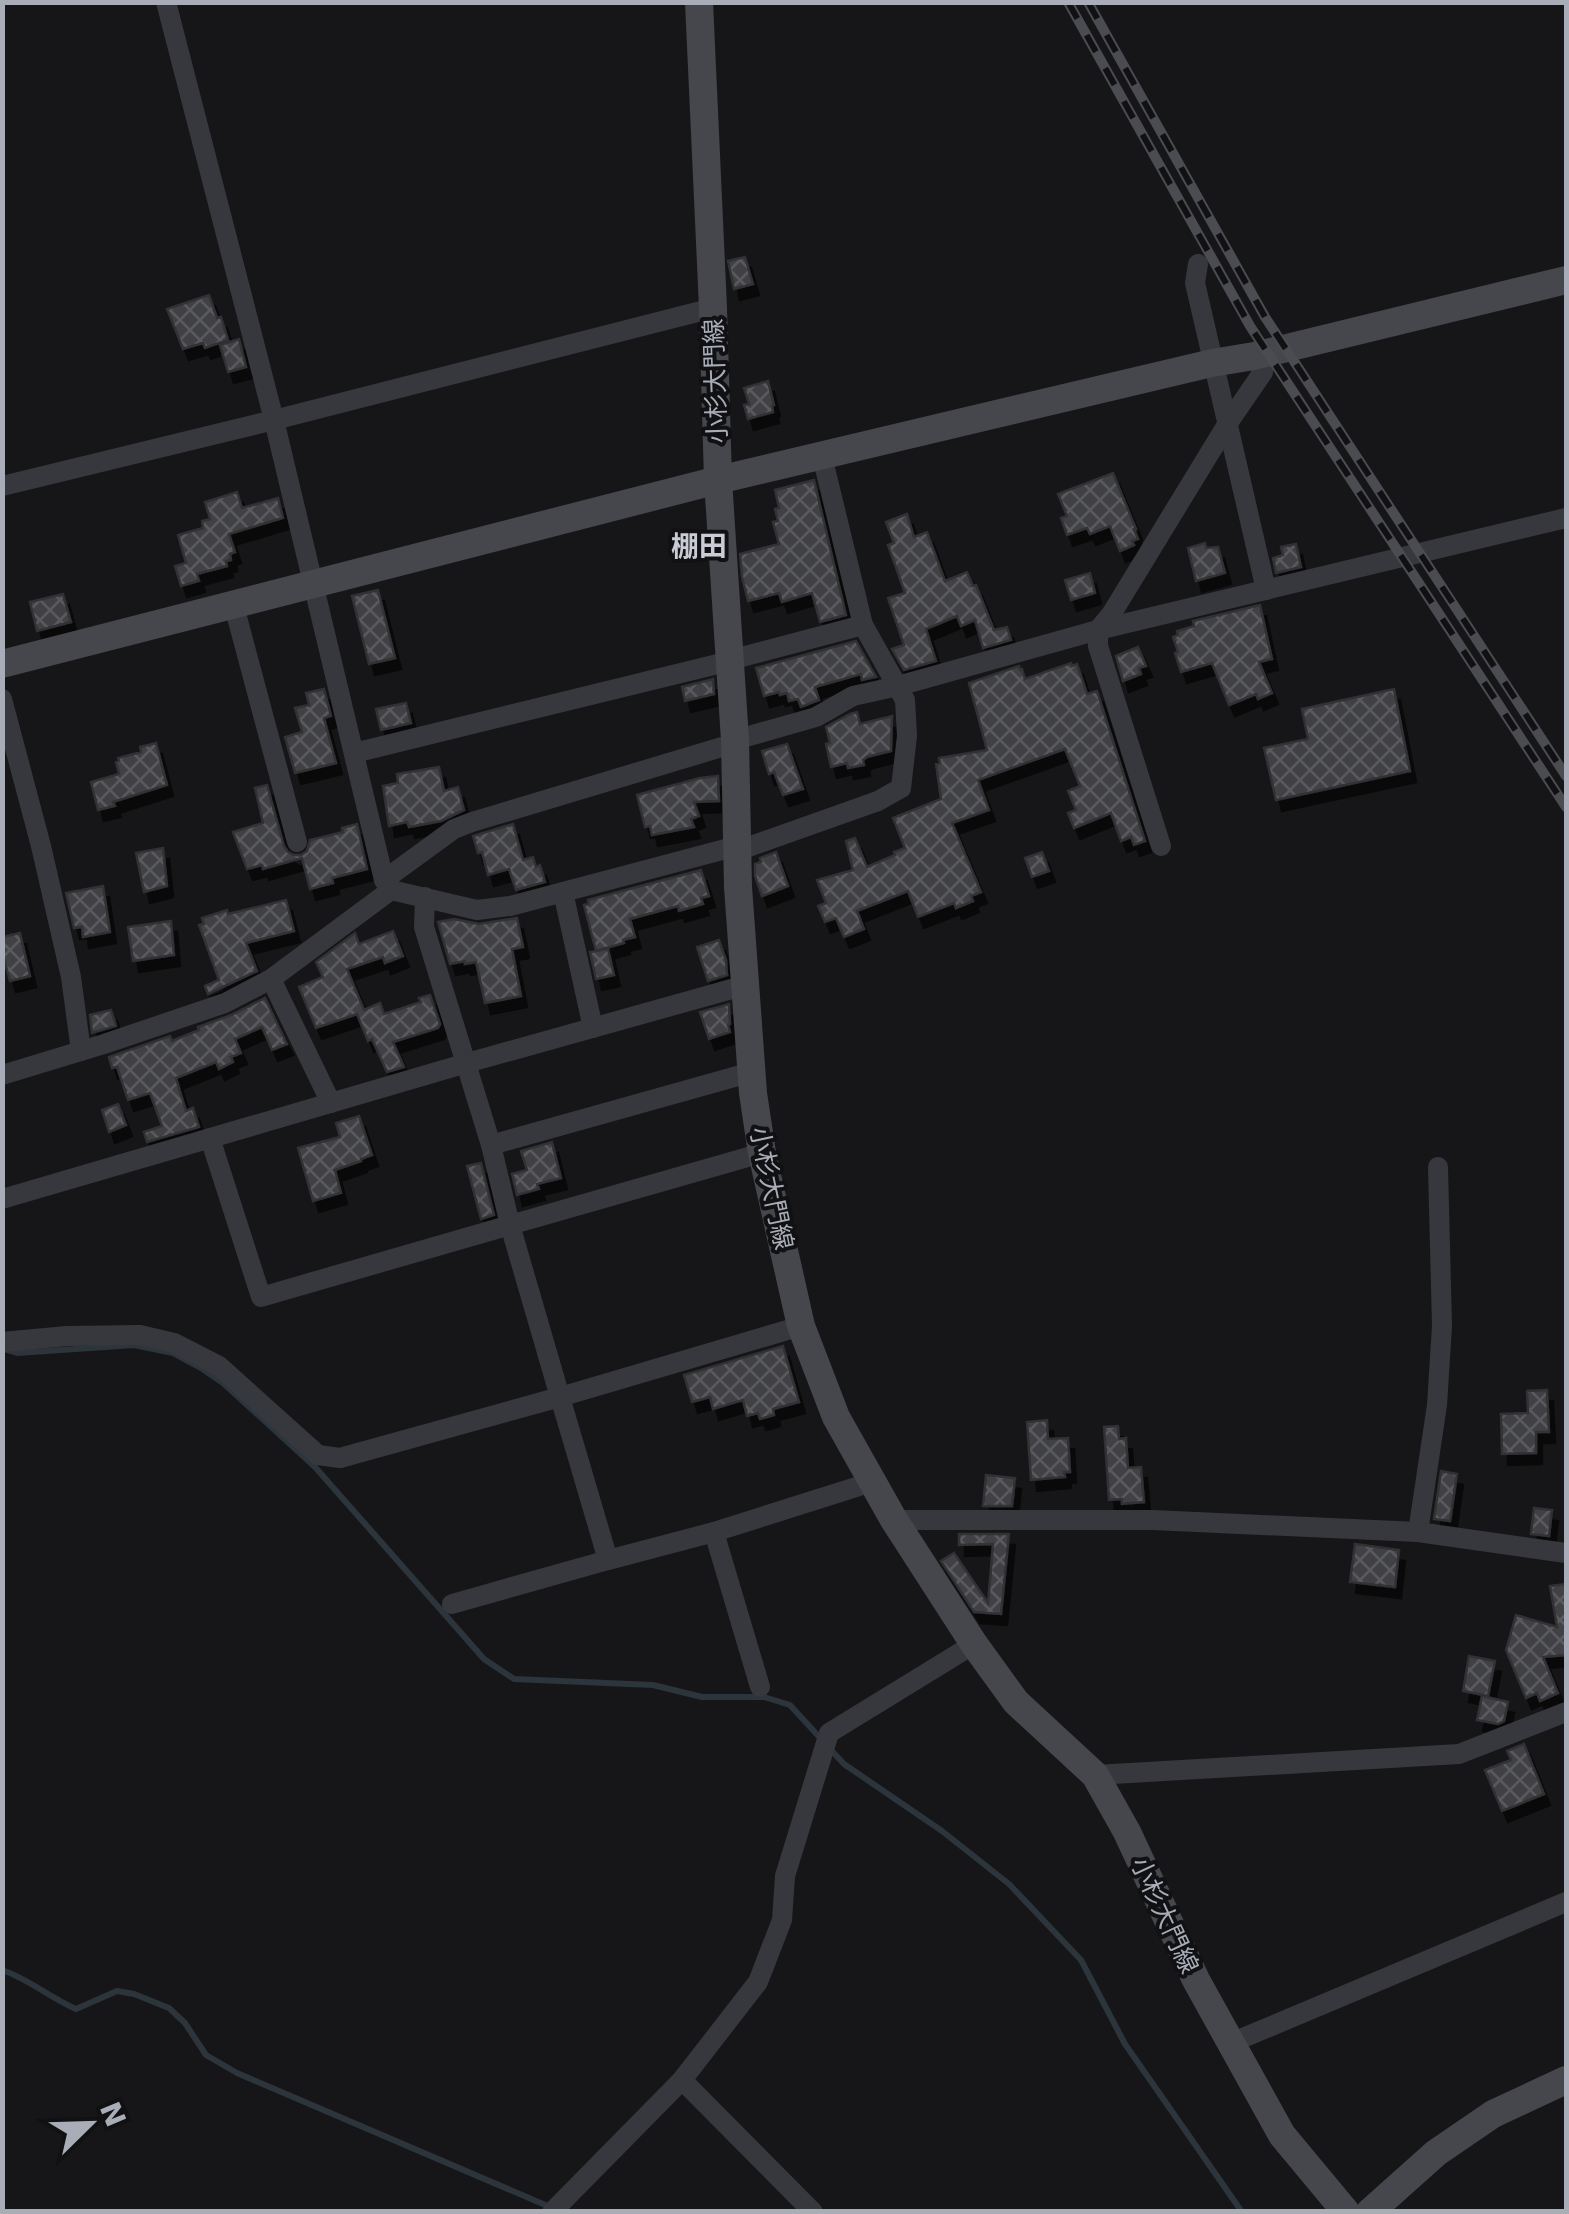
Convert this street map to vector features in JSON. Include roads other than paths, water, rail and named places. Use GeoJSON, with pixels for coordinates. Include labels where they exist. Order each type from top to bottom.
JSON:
{"type":"FeatureCollection","features":[{"type":"Feature","properties":{"kind":"main road","name":"小杉大門線"},"geometry":{"type":"LineString","coordinates":[[699,2],[718,480],[752,1072],[762,1153],[801,1326],[836,1416],[894,1520],[1016,1702],[1095,1775],[1196,1980],[1282,2135],[1346,2212]]}},
{"type":"Feature","properties":{"kind":"main road"},"geometry":{"type":"LineString","coordinates":[[2,664],[718,480],[1566,280]]}},
{"type":"Feature","properties":{"kind":"main road"},"geometry":{"type":"LineString","coordinates":[[1370,2212],[1436,2152],[1494,2114],[1566,2080]]}},
{"type":"Feature","properties":{"kind":"street"},"geometry":{"type":"LineString","coordinates":[[166,2],[388,885]]}},
{"type":"Feature","properties":{"kind":"street"},"geometry":{"type":"LineString","coordinates":[[1198,264],[1195,283],[1266,590]]}},
{"type":"Feature","properties":{"kind":"street"},"geometry":{"type":"LineString","coordinates":[[2,486],[713,308]]}},
{"type":"Feature","properties":{"kind":"street"},"geometry":{"type":"LineString","coordinates":[[1161,846],[1098,646],[1098,630],[1264,372],[1254,356]]}},
{"type":"Feature","properties":{"kind":"street"},"geometry":{"type":"LineString","coordinates":[[388,885],[477,910],[510,906],[737,848],[878,801],[901,788],[907,736],[905,700],[863,625],[822,456]]}},
{"type":"Feature","properties":{"kind":"street"},"geometry":{"type":"LineString","coordinates":[[2,1075],[225,1002],[271,979],[454,829],[472,822],[816,717],[853,696],[1098,630],[1566,518]]}},
{"type":"Feature","properties":{"kind":"street"},"geometry":{"type":"LineString","coordinates":[[234,606],[297,842]]}},
{"type":"Feature","properties":{"kind":"street"},"geometry":{"type":"LineString","coordinates":[[354,753],[863,625]]}},
{"type":"Feature","properties":{"kind":"street"},"geometry":{"type":"LineString","coordinates":[[2,699],[72,977],[81,1051]]}},
{"type":"Feature","properties":{"kind":"street"},"geometry":{"type":"LineString","coordinates":[[563,892],[593,1028]]}},
{"type":"Feature","properties":{"kind":"street"},"geometry":{"type":"LineString","coordinates":[[425,897],[424,927],[491,1145],[510,1225],[608,1560]]}},
{"type":"Feature","properties":{"kind":"street"},"geometry":{"type":"LineString","coordinates":[[271,979],[331,1103]]}},
{"type":"Feature","properties":{"kind":"street"},"geometry":{"type":"LineString","coordinates":[[2,1200],[746,984]]}},
{"type":"Feature","properties":{"kind":"street"},"geometry":{"type":"LineString","coordinates":[[491,1145],[752,1072]]}},
{"type":"Feature","properties":{"kind":"street"},"geometry":{"type":"LineString","coordinates":[[210,1138],[261,1297],[762,1153]]}},
{"type":"Feature","properties":{"kind":"street"},"geometry":{"type":"LineString","coordinates":[[1418,1532],[1437,1405],[1442,1326],[1438,1167]]}},
{"type":"Feature","properties":{"kind":"street"},"geometry":{"type":"LineString","coordinates":[[2,1342],[140,1334],[174,1343],[219,1366],[318,1455],[340,1458],[801,1326]]}},
{"type":"Feature","properties":{"kind":"street"},"geometry":{"type":"LineString","coordinates":[[452,1604],[714,1532],[872,1482]]}},
{"type":"Feature","properties":{"kind":"street"},"geometry":{"type":"LineString","coordinates":[[894,1520],[1154,1520],[1418,1532],[1566,1553]]}},
{"type":"Feature","properties":{"kind":"street"},"geometry":{"type":"LineString","coordinates":[[714,1532],[760,1687]]}},
{"type":"Feature","properties":{"kind":"street"},"geometry":{"type":"LineString","coordinates":[[552,2212],[682,2080],[758,1982],[782,1920],[785,1876],[829,1733],[974,1644]]}},
{"type":"Feature","properties":{"kind":"street"},"geometry":{"type":"LineString","coordinates":[[1095,1775],[1458,1754],[1566,1712]]}},
{"type":"Feature","properties":{"kind":"street"},"geometry":{"type":"LineString","coordinates":[[1230,2043],[1566,1902]]}},
{"type":"Feature","properties":{"kind":"street"},"geometry":{"type":"LineString","coordinates":[[682,2080],[813,2212]]}},
{"type":"Feature","properties":{"kind":"waterway"},"geometry":{"type":"LineString","coordinates":[[7,1350],[17,1353],[134,1345],[173,1353],[201,1368],[223,1383],[315,1467],[484,1659],[514,1679],[653,1685],[702,1697],[764,1697],[790,1705],[822,1740]]}},
{"type":"Feature","properties":{"kind":"waterway"},"geometry":{"type":"LineString","coordinates":[[830,1749],[844,1764],[942,1831],[1009,1884],[1081,1960],[1125,2044],[1242,2212]]}},
{"type":"Feature","properties":{"kind":"waterway"},"geometry":{"type":"LineString","coordinates":[[2,1970],[76,2009],[117,1991],[169,2008],[185,2023],[206,2055],[237,2073],[550,2207]]}},
{"type":"Feature","properties":{"kind":"railway"},"geometry":{"type":"LineString","coordinates":[[1068,2],[1250,326],[1566,807]]}},
{"type":"Feature","properties":{"kind":"railway"},"geometry":{"type":"LineString","coordinates":[[1088,2],[1265,317],[1566,776]]}},
{"type":"Feature","properties":{"kind":"district","name":"棚田"},"geometry":{"type":"Point","coordinates":[699,546]}}]}
